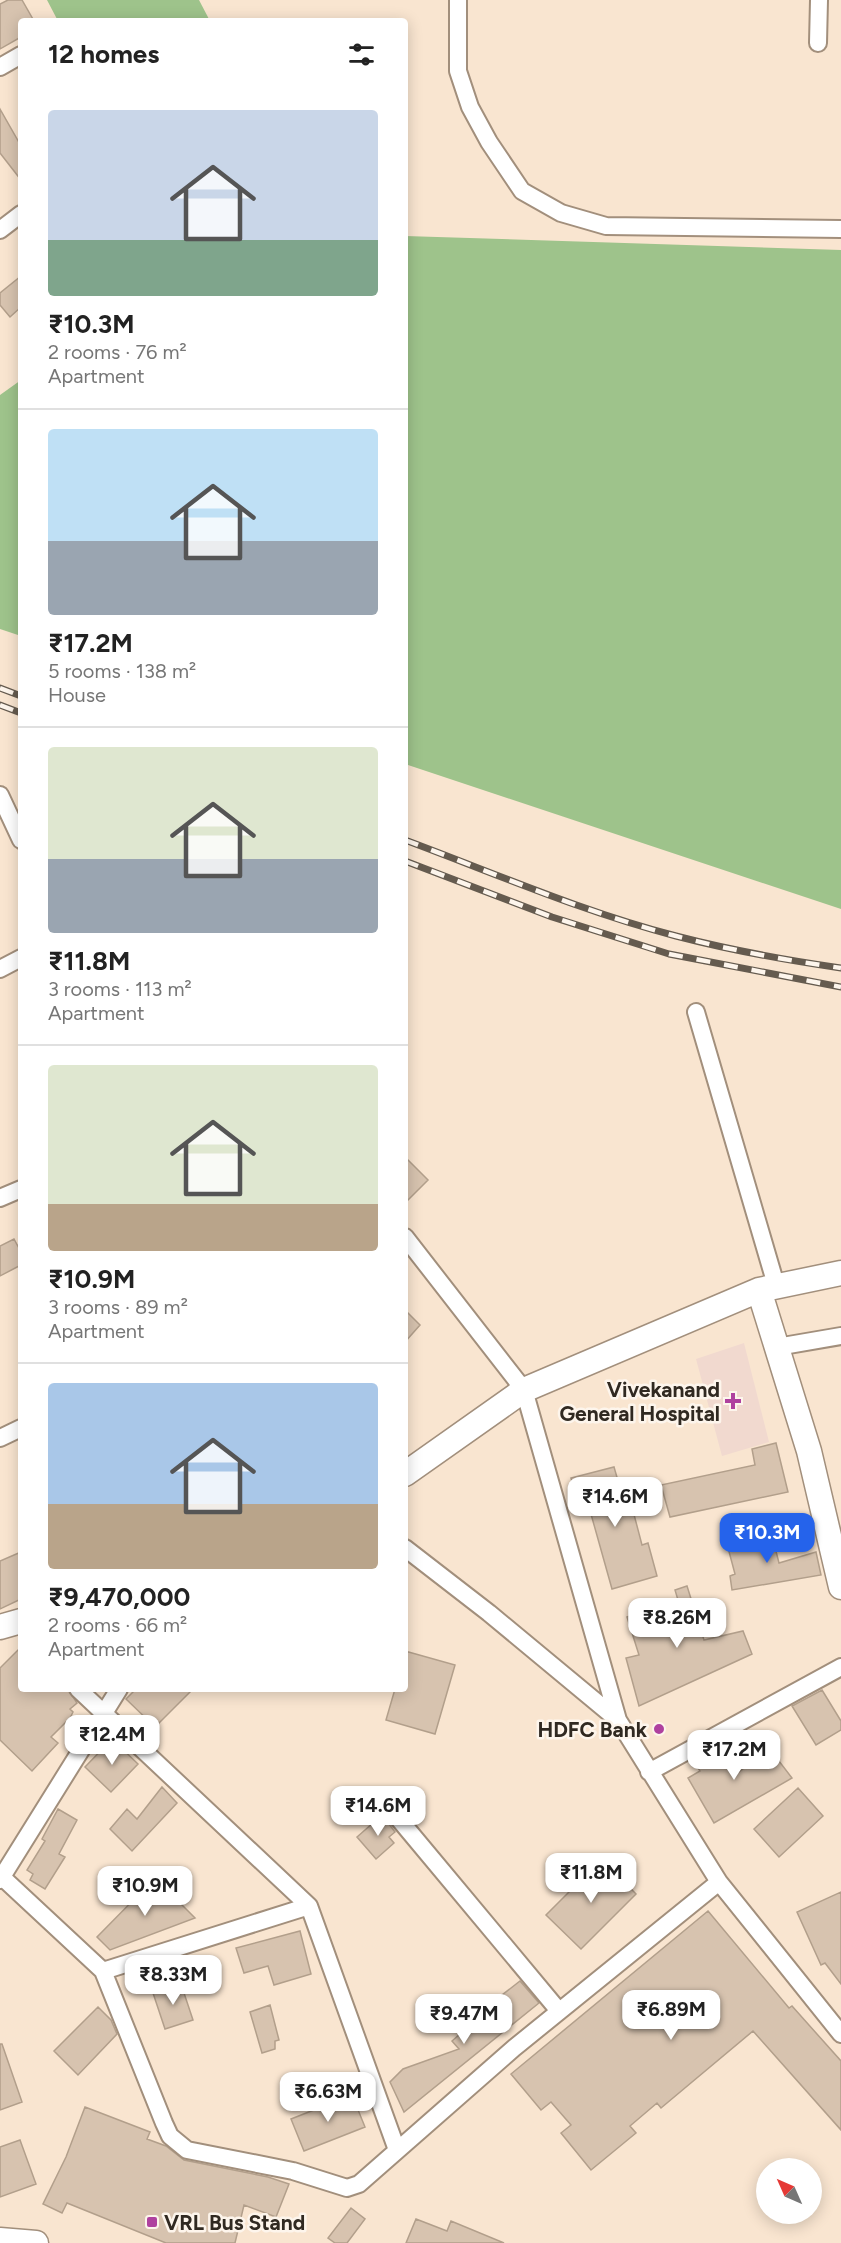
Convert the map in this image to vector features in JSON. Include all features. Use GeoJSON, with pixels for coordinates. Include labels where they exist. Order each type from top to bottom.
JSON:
{"type":"FeatureCollection","features":[{"type":"Feature","properties":{"kind":"street"},"geometry":{"type":"LineString","coordinates":[[458,0],[458,70],[470,107],[489,142],[522,191],[561,213],[606,226],[841,229]]}},
{"type":"Feature","properties":{"kind":"street"},"geometry":{"type":"LineString","coordinates":[[818,42],[819,0]]}},
{"type":"Feature","properties":{"kind":"street"},"geometry":{"type":"LineString","coordinates":[[0,67],[18,57]]}},
{"type":"Feature","properties":{"kind":"street"},"geometry":{"type":"LineString","coordinates":[[0,230],[18,216]]}},
{"type":"Feature","properties":{"kind":"street"},"geometry":{"type":"LineString","coordinates":[[0,795],[18,834]]}},
{"type":"Feature","properties":{"kind":"street"},"geometry":{"type":"LineString","coordinates":[[0,969],[18,960]]}},
{"type":"Feature","properties":{"kind":"street"},"geometry":{"type":"LineString","coordinates":[[696,1012],[768,1288],[777,1347],[809,1451],[841,1587]]}},
{"type":"Feature","properties":{"kind":"street"},"geometry":{"type":"LineString","coordinates":[[0,1198],[18,1190]]}},
{"type":"Feature","properties":{"kind":"street"},"geometry":{"type":"LineString","coordinates":[[408,1241],[524,1390],[618,1720],[719,1882],[841,2034]]}},
{"type":"Feature","properties":{"kind":"street"},"geometry":{"type":"LineString","coordinates":[[408,1472],[524,1390],[768,1288],[841,1273]]}},
{"type":"Feature","properties":{"kind":"street"},"geometry":{"type":"LineString","coordinates":[[777,1347],[841,1336]]}},
{"type":"Feature","properties":{"kind":"street"},"geometry":{"type":"LineString","coordinates":[[0,1438],[18,1429]]}},
{"type":"Feature","properties":{"kind":"street"},"geometry":{"type":"LineString","coordinates":[[408,1550],[489,1612],[618,1720]]}},
{"type":"Feature","properties":{"kind":"street"},"geometry":{"type":"LineString","coordinates":[[650,1772],[841,1667]]}},
{"type":"Feature","properties":{"kind":"street"},"geometry":{"type":"LineString","coordinates":[[81,1692],[309,1906],[397,2150]]}},
{"type":"Feature","properties":{"kind":"street"},"geometry":{"type":"LineString","coordinates":[[116,1692],[1,1878],[102,1971],[164,2123],[177,2144],[187,2150],[293,2171],[347,2188],[359,2184],[559,2011],[719,1882]]}},
{"type":"Feature","properties":{"kind":"street"},"geometry":{"type":"LineString","coordinates":[[388,1806],[559,2011]]}},
{"type":"Feature","properties":{"kind":"street"},"geometry":{"type":"LineString","coordinates":[[102,1971],[309,1906]]}},
{"type":"Feature","properties":{"kind":"street"},"geometry":{"type":"LineString","coordinates":[[0,2240],[36,2243]]}},
{"type":"Feature","properties":{"kind":"shaded area","name":"Vivekanand General Hospital"},"geometry":{"type":"Polygon","coordinates":[[[744,1343],[769,1442],[722,1456],[696,1359],[744,1343]]]}},
{"type":"Feature","properties":{"kind":"green space"},"geometry":{"type":"Polygon","coordinates":[[[47,0],[199,0],[208,18],[56,18],[47,0]]]}},
{"type":"Feature","properties":{"kind":"green space"},"geometry":{"type":"Polygon","coordinates":[[[408,236],[841,250],[841,909],[408,765],[408,236]]]}},
{"type":"Feature","properties":{"kind":"green space"},"geometry":{"type":"Polygon","coordinates":[[[18,382],[18,635],[0,629],[0,395],[18,382]]]}},
{"type":"Feature","properties":{"kind":"building"},"geometry":{"type":"Polygon","coordinates":[[[8,0],[22,0],[32,18],[18,18],[18,39],[0,49],[0,4],[8,0]]]}},
{"type":"Feature","properties":{"kind":"building"},"geometry":{"type":"Polygon","coordinates":[[[0,109],[18,141],[18,176],[0,153],[0,109]]]}},
{"type":"Feature","properties":{"kind":"building"},"geometry":{"type":"Polygon","coordinates":[[[18,278],[18,310],[10,317],[0,305],[0,293],[18,278]]]}},
{"type":"Feature","properties":{"kind":"building"},"geometry":{"type":"Polygon","coordinates":[[[408,1160],[428,1180],[408,1200],[408,1160]]]}},
{"type":"Feature","properties":{"kind":"building"},"geometry":{"type":"Polygon","coordinates":[[[14,1239],[18,1246],[18,1267],[0,1276],[0,1246],[14,1239]]]}},
{"type":"Feature","properties":{"kind":"building"},"geometry":{"type":"Polygon","coordinates":[[[408,1313],[420,1325],[408,1339],[408,1313]]]}},
{"type":"Feature","properties":{"kind":"building"},"geometry":{"type":"Polygon","coordinates":[[[776,1443],[788,1492],[670,1517],[661,1485],[755,1465],[752,1449],[776,1443]]]}},
{"type":"Feature","properties":{"kind":"building"},"geometry":{"type":"Polygon","coordinates":[[[614,1467],[625,1505],[631,1503],[642,1545],[648,1543],[657,1576],[612,1589],[589,1507],[579,1509],[571,1478],[614,1467]]]}},
{"type":"Feature","properties":{"kind":"building"},"geometry":{"type":"Polygon","coordinates":[[[771,1532],[779,1563],[816,1552],[821,1575],[732,1590],[730,1576],[735,1574],[727,1544],[771,1532]]]}},
{"type":"Feature","properties":{"kind":"building"},"geometry":{"type":"Polygon","coordinates":[[[18,1553],[18,1600],[0,1609],[0,1561],[18,1553]]]}},
{"type":"Feature","properties":{"kind":"building"},"geometry":{"type":"Polygon","coordinates":[[[687,1586],[704,1640],[743,1631],[752,1654],[639,1706],[626,1658],[639,1655],[627,1617],[678,1600],[675,1590],[687,1586]]]}},
{"type":"Feature","properties":{"kind":"building"},"geometry":{"type":"Polygon","coordinates":[[[18,1650],[18,1692],[70,1692],[77,1703],[70,1709],[73,1712],[70,1718],[51,1737],[58,1743],[32,1771],[0,1740],[0,1668],[18,1650]]]}},
{"type":"Feature","properties":{"kind":"building"},"geometry":{"type":"Polygon","coordinates":[[[408,1652],[455,1665],[435,1734],[386,1720],[394,1692],[408,1692],[408,1652]]]}},
{"type":"Feature","properties":{"kind":"building"},"geometry":{"type":"Polygon","coordinates":[[[822,1690],[841,1721],[841,1730],[816,1745],[792,1706],[822,1690]]]}},
{"type":"Feature","properties":{"kind":"building"},"geometry":{"type":"Polygon","coordinates":[[[133,1692],[190,1692],[155,1727],[126,1699],[133,1692]]]}},
{"type":"Feature","properties":{"kind":"building"},"geometry":{"type":"Polygon","coordinates":[[[112,1739],[138,1764],[111,1792],[85,1767],[112,1739]]]}},
{"type":"Feature","properties":{"kind":"building"},"geometry":{"type":"Polygon","coordinates":[[[722,1744],[739,1772],[769,1748],[792,1778],[714,1823],[688,1778],[700,1771],[693,1760],[722,1744]]]}},
{"type":"Feature","properties":{"kind":"building"},"geometry":{"type":"Polygon","coordinates":[[[162,1787],[177,1803],[132,1851],[110,1829],[127,1809],[137,1819],[162,1787]]]}},
{"type":"Feature","properties":{"kind":"building"},"geometry":{"type":"Polygon","coordinates":[[[798,1788],[823,1816],[779,1857],[754,1829],[798,1788]]]}},
{"type":"Feature","properties":{"kind":"building"},"geometry":{"type":"Polygon","coordinates":[[[58,1809],[77,1820],[59,1854],[65,1857],[45,1889],[30,1880],[33,1874],[27,1870],[45,1841],[42,1839],[58,1809]]]}},
{"type":"Feature","properties":{"kind":"building"},"geometry":{"type":"Polygon","coordinates":[[[382,1815],[395,1832],[389,1837],[394,1843],[376,1859],[357,1837],[382,1815]]]}},
{"type":"Feature","properties":{"kind":"building"},"geometry":{"type":"Polygon","coordinates":[[[602,1859],[636,1894],[581,1949],[546,1915],[602,1859]]]}},
{"type":"Feature","properties":{"kind":"building"},"geometry":{"type":"Polygon","coordinates":[[[155,1878],[195,1918],[110,1950],[97,1937],[155,1878]]]}},
{"type":"Feature","properties":{"kind":"building"},"geometry":{"type":"Polygon","coordinates":[[[841,1892],[841,1984],[825,1963],[821,1965],[797,1912],[841,1892]]]}},
{"type":"Feature","properties":{"kind":"building"},"geometry":{"type":"Polygon","coordinates":[[[708,1911],[789,2008],[792,2006],[841,2061],[841,2130],[753,2031],[661,2108],[657,2103],[630,2126],[636,2133],[591,2170],[561,2133],[571,2125],[551,2102],[541,2110],[511,2074],[708,1911]]]}},
{"type":"Feature","properties":{"kind":"building"},"geometry":{"type":"Polygon","coordinates":[[[300,1931],[311,1974],[274,1985],[268,1966],[244,1973],[236,1948],[300,1931]]]}},
{"type":"Feature","properties":{"kind":"building"},"geometry":{"type":"Polygon","coordinates":[[[520,1981],[539,2003],[404,2112],[390,2082],[403,2069],[459,2049],[452,2041],[460,2034],[457,2030],[520,1981]]]}},
{"type":"Feature","properties":{"kind":"building"},"geometry":{"type":"Polygon","coordinates":[[[181,1984],[193,2020],[165,2029],[153,1993],[181,1984]]]}},
{"type":"Feature","properties":{"kind":"building"},"geometry":{"type":"Polygon","coordinates":[[[270,2005],[279,2040],[275,2041],[275,2049],[262,2053],[250,2012],[270,2005]]]}},
{"type":"Feature","properties":{"kind":"building"},"geometry":{"type":"Polygon","coordinates":[[[98,2007],[111,2020],[117,2034],[78,2075],[54,2051],[98,2007]]]}},
{"type":"Feature","properties":{"kind":"building"},"geometry":{"type":"Polygon","coordinates":[[[0,2044],[2,2044],[22,2102],[0,2110],[0,2044]]]}},
{"type":"Feature","properties":{"kind":"building"},"geometry":{"type":"Polygon","coordinates":[[[352,2095],[365,2127],[304,2151],[291,2119],[352,2095]]]}},
{"type":"Feature","properties":{"kind":"building"},"geometry":{"type":"Polygon","coordinates":[[[85,2107],[150,2132],[147,2139],[166,2146],[184,2160],[268,2177],[289,2184],[276,2217],[244,2205],[235,2243],[166,2243],[67,2203],[62,2213],[43,2204],[66,2157],[85,2107]]]}},
{"type":"Feature","properties":{"kind":"building"},"geometry":{"type":"Polygon","coordinates":[[[20,2140],[36,2184],[0,2197],[0,2147],[20,2140]]]}},
{"type":"Feature","properties":{"kind":"building"},"geometry":{"type":"Polygon","coordinates":[[[351,2208],[365,2219],[347,2243],[335,2243],[328,2238],[351,2208]]]}},
{"type":"Feature","properties":{"kind":"building"},"geometry":{"type":"Polygon","coordinates":[[[416,2219],[447,2231],[451,2221],[504,2243],[406,2243],[416,2219]]]}},
{"type":"Feature","properties":{"kind":"railway"},"geometry":{"type":"LineString","coordinates":[[0,688],[18,695]]}},
{"type":"Feature","properties":{"kind":"railway"},"geometry":{"type":"LineString","coordinates":[[0,705],[18,712]]}},
{"type":"Feature","properties":{"kind":"railway"},"geometry":{"type":"LineString","coordinates":[[408,841],[573,904],[641,926],[737,950],[841,968]]}},
{"type":"Feature","properties":{"kind":"railway"},"geometry":{"type":"LineString","coordinates":[[408,862],[552,917],[669,954],[841,987]]}},
{"type":"Feature","properties":{"kind":"place","name":"Vivekanand General Hospital"},"geometry":{"type":"Point","coordinates":[733,1401]}},
{"type":"Feature","properties":{"kind":"place","name":"HDFC Bank"},"geometry":{"type":"Point","coordinates":[659,1729]}},
{"type":"Feature","properties":{"kind":"place","name":"VRL Bus Stand"},"geometry":{"type":"Point","coordinates":[152,2222]}}]}
